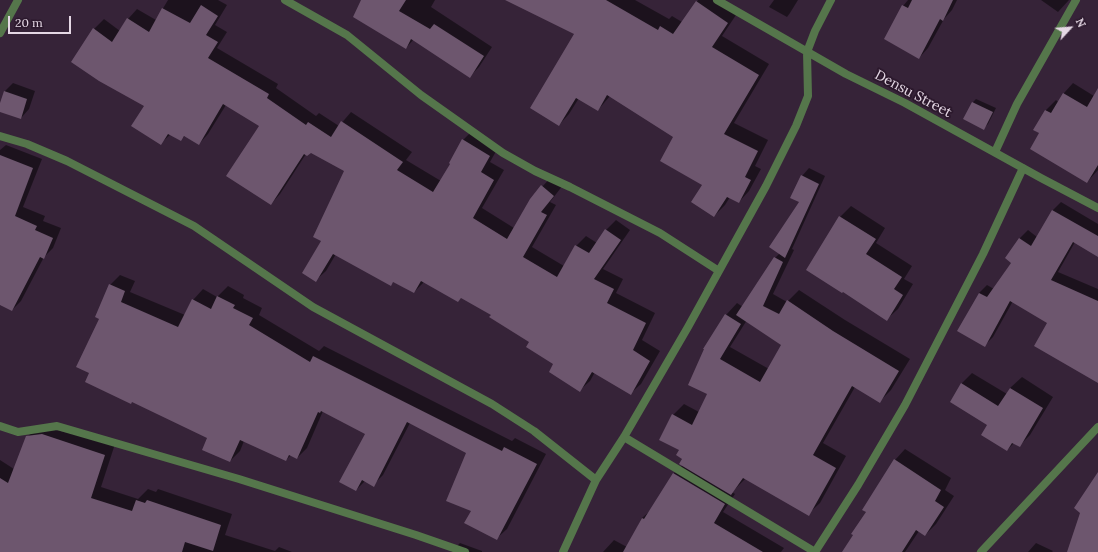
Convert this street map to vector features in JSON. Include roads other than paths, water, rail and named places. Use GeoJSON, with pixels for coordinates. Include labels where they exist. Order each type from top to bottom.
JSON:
{"type":"FeatureCollection","features":[{"type":"Feature","properties":{"kind":"street"},"geometry":{"type":"LineString","coordinates":[[0,33],[18,0]]}},
{"type":"Feature","properties":{"kind":"street"},"geometry":{"type":"LineString","coordinates":[[285,0],[347,35],[421,95],[503,153],[534,171],[570,187],[660,233],[719,271]]}},
{"type":"Feature","properties":{"kind":"street","name":"Densu Street"},"geometry":{"type":"LineString","coordinates":[[717,0],[807,52],[1098,208]]}},
{"type":"Feature","properties":{"kind":"street"},"geometry":{"type":"LineString","coordinates":[[563,552],[596,480],[624,437],[688,327],[766,186],[796,126],[808,96],[807,52],[815,31],[831,0]]}},
{"type":"Feature","properties":{"kind":"street"},"geometry":{"type":"LineString","coordinates":[[995,152],[1018,104],[1076,0]]}},
{"type":"Feature","properties":{"kind":"street"},"geometry":{"type":"LineString","coordinates":[[0,136],[27,144],[67,161],[194,226],[313,307],[492,404],[534,431],[596,480]]}},
{"type":"Feature","properties":{"kind":"street"},"geometry":{"type":"LineString","coordinates":[[624,437],[815,552],[858,485],[905,405],[976,268],[1024,168]]}},
{"type":"Feature","properties":{"kind":"street"},"geometry":{"type":"LineString","coordinates":[[0,426],[18,432],[57,426],[239,479],[409,532],[464,552]]}},
{"type":"Feature","properties":{"kind":"street"},"geometry":{"type":"LineString","coordinates":[[981,552],[1098,427]]}}]}
